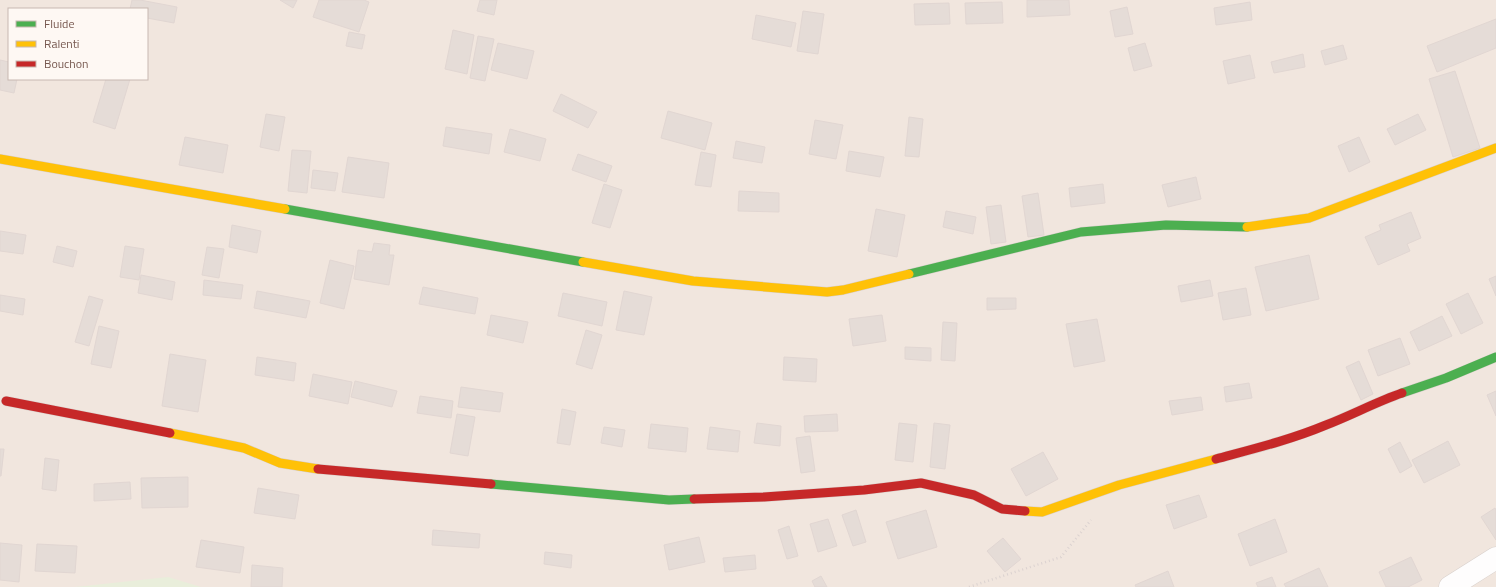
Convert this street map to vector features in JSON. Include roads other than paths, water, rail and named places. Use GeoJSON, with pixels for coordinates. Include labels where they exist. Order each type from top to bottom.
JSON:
{"type":"FeatureCollection","features":[{"type":"Feature","properties":{"kind":"street"},"geometry":{"type":"LineString","coordinates":[[0,159],[693,281],[827,292],[843,290],[1081,232],[1166,225],[1242,228],[1308,218],[1496,148]]}},
{"type":"Feature","properties":{"kind":"street"},"geometry":{"type":"LineString","coordinates":[[6,401],[223,443],[244,448],[280,463],[322,469],[669,500],[825,493],[921,483],[974,495],[1002,509],[1042,512],[1119,485],[1286,440],[1327,425],[1383,400],[1446,378],[1496,357]]}},
{"type":"Feature","properties":{"kind":"street"},"geometry":{"type":"LineString","coordinates":[[1450,587],[1496,558]]}}]}
